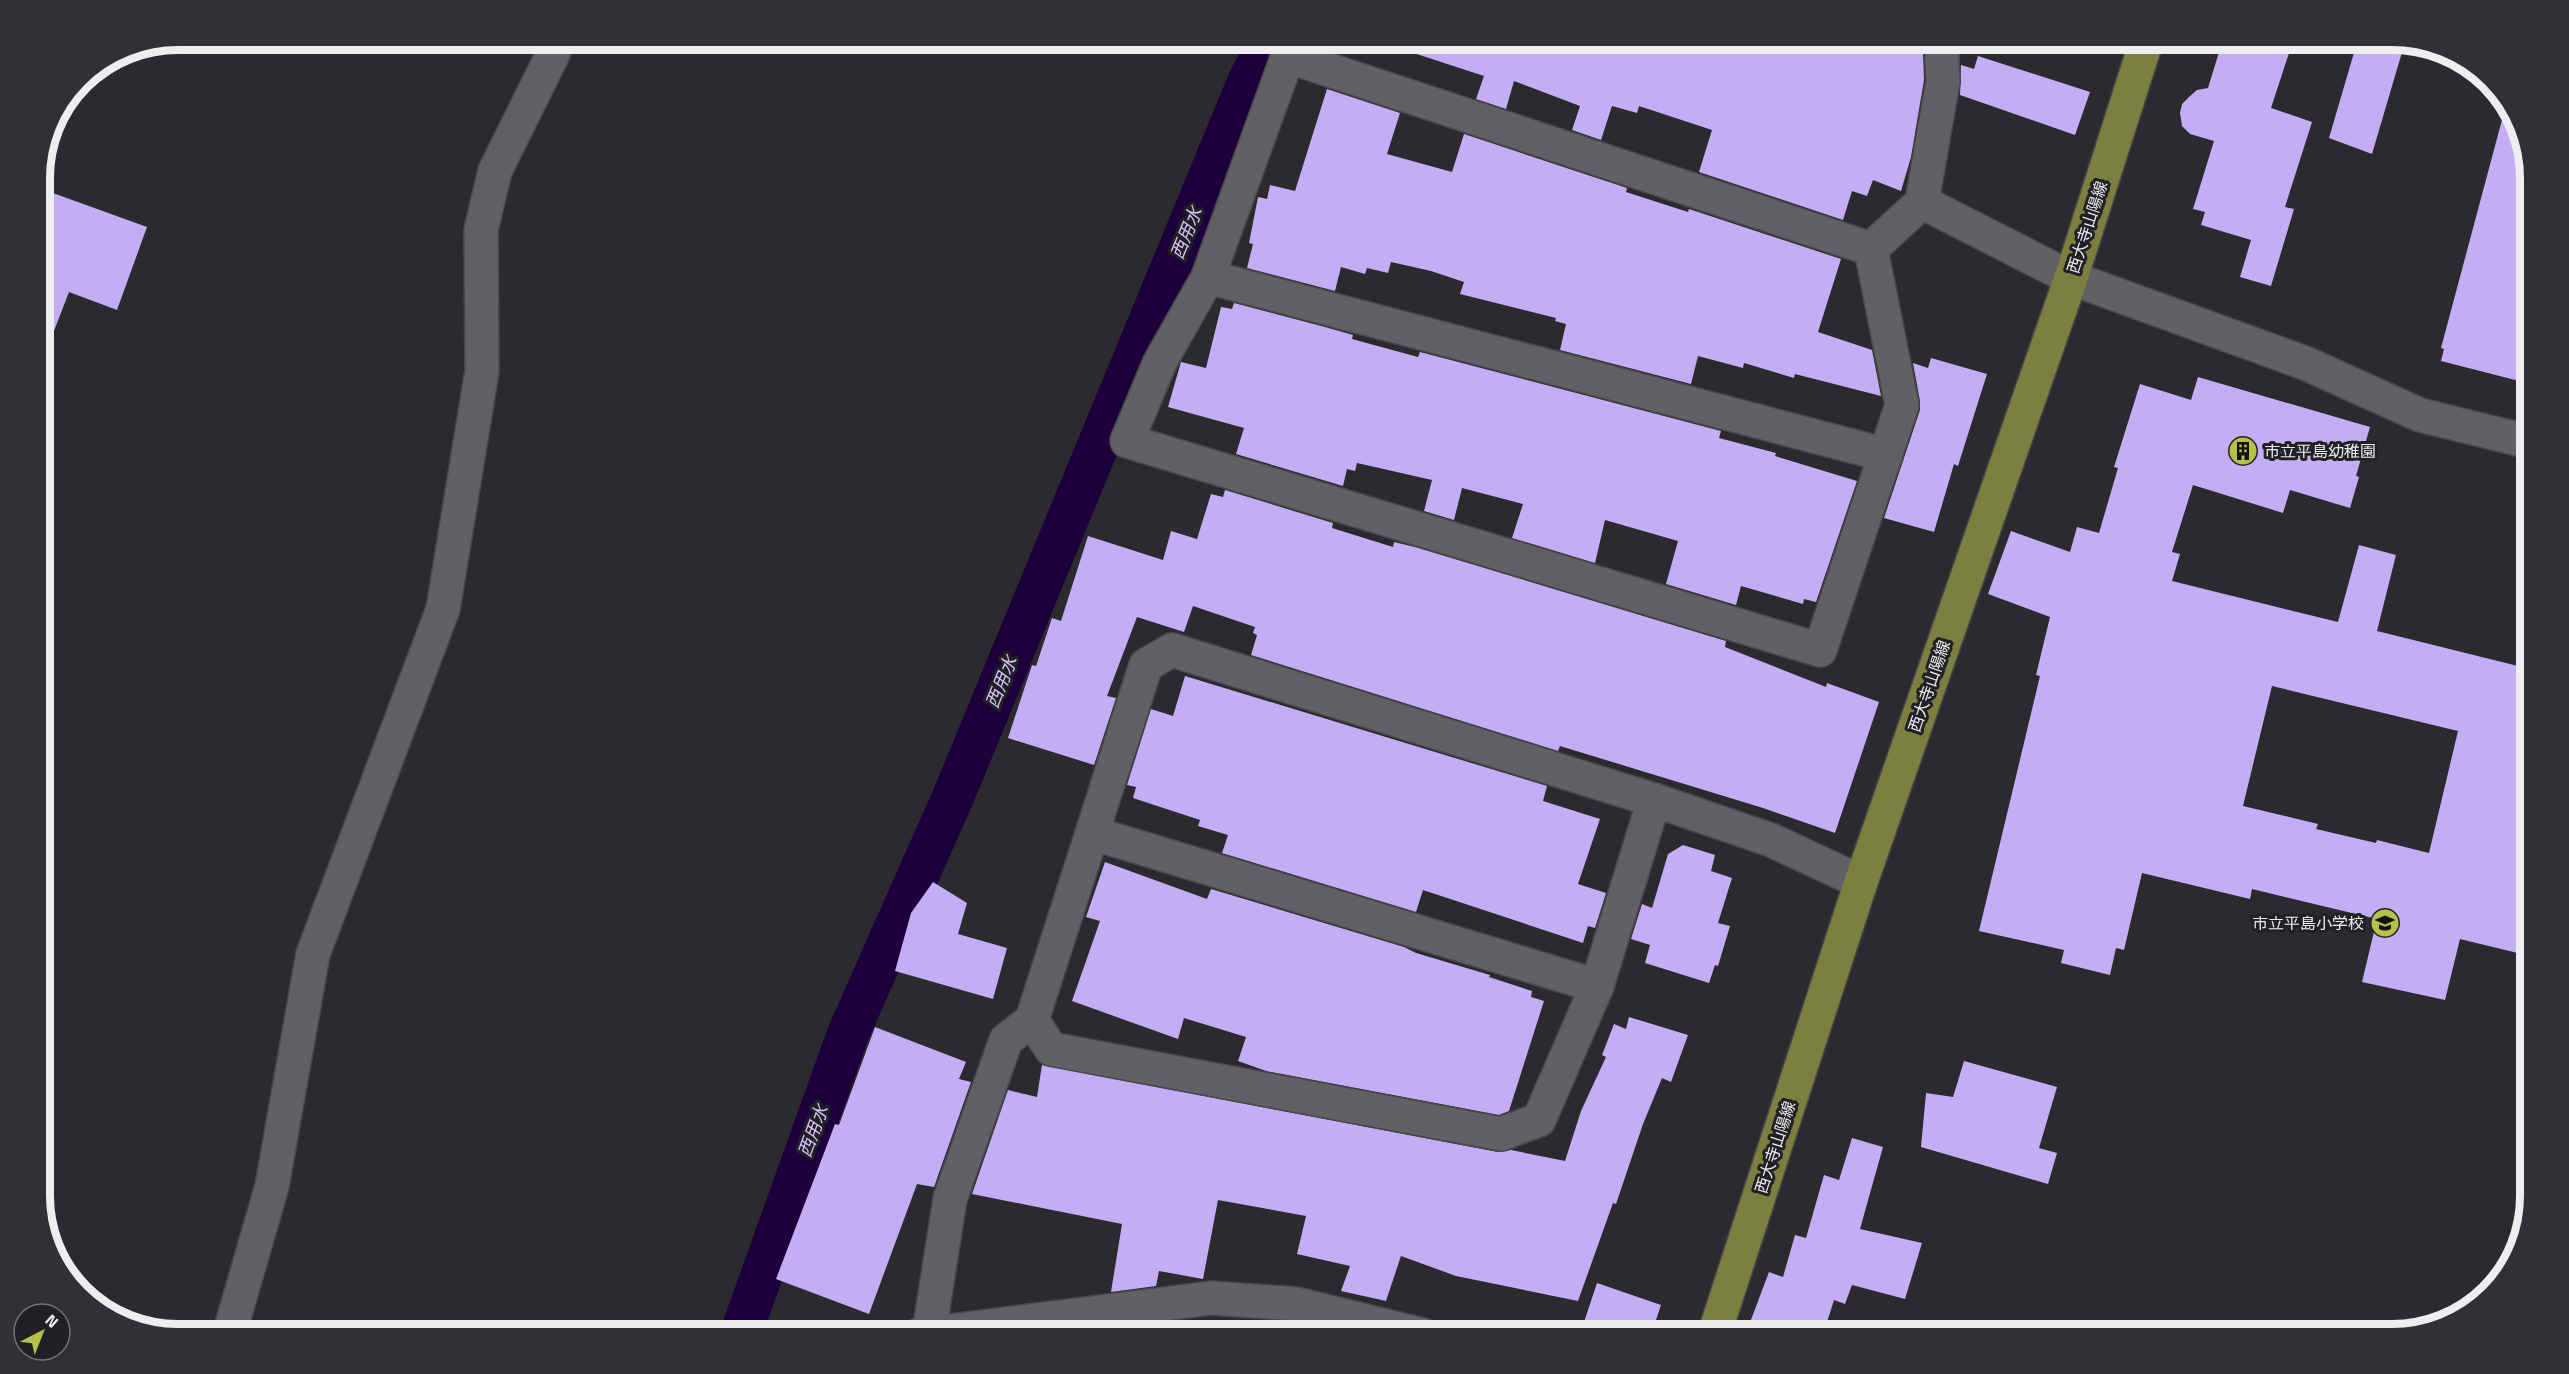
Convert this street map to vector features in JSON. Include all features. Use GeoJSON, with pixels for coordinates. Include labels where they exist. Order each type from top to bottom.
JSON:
{"type":"FeatureCollection","features":[{"type":"Feature","properties":{"kind":"main road","name":"西大寺山陽線"},"geometry":{"type":"LineString","coordinates":[[1718,1324],[1861,882],[2071,278],[2144,50]]}},
{"type":"Feature","properties":{"kind":"street"},"geometry":{"type":"LineString","coordinates":[[232,1324],[272,1186],[313,954],[443,609],[482,371],[481,230],[495,171],[554,50]]}},
{"type":"Feature","properties":{"kind":"street"},"geometry":{"type":"LineString","coordinates":[[1290,50],[1208,277],[1160,362],[1127,441],[1820,650],[1902,405],[1871,249]]}},
{"type":"Feature","properties":{"kind":"street"},"geometry":{"type":"LineString","coordinates":[[1300,50],[1871,249]]}},
{"type":"Feature","properties":{"kind":"street"},"geometry":{"type":"LineString","coordinates":[[1871,249],[1922,202],[1943,81],[1942,50]]}},
{"type":"Feature","properties":{"kind":"street"},"geometry":{"type":"LineString","coordinates":[[1922,202],[2071,278],[2305,363],[2420,415],[2519,439]]}},
{"type":"Feature","properties":{"kind":"street"},"geometry":{"type":"LineString","coordinates":[[1208,277],[1886,455]]}},
{"type":"Feature","properties":{"kind":"street"},"geometry":{"type":"LineString","coordinates":[[926,1324],[950,1199],[1006,1040],[1032,1020],[1146,665],[1172,650],[1654,800],[1771,840],[1861,882]]}},
{"type":"Feature","properties":{"kind":"street"},"geometry":{"type":"LineString","coordinates":[[1032,1020],[1051,1049],[1501,1134],[1539,1120],[1597,986],[1654,800]]}},
{"type":"Feature","properties":{"kind":"street"},"geometry":{"type":"LineString","coordinates":[[1092,833],[1597,986]]}},
{"type":"Feature","properties":{"kind":"street"},"geometry":{"type":"LineString","coordinates":[[1006,1324],[1211,1299],[1296,1304],[1378,1324]]}},
{"type":"Feature","properties":{"kind":"building"},"geometry":{"type":"Polygon","coordinates":[[[1404,50],[1913,50],[1923,53],[1924,80],[1911,157],[1901,191],[1873,180],[1867,196],[1852,191],[1843,220],[1699,172],[1712,130],[1639,106],[1637,113],[1612,106],[1601,140],[1572,130],[1580,106],[1514,81],[1506,109],[1476,99],[1484,76],[1404,50]]]}},
{"type":"Feature","properties":{"kind":"building"},"geometry":{"type":"Polygon","coordinates":[[[2220,50],[2290,50],[2271,108],[2312,122],[2285,207],[2294,209],[2271,286],[2240,277],[2251,240],[2201,225],[2205,212],[2193,209],[2214,141],[2190,134],[2182,126],[2180,113],[2182,104],[2189,97],[2197,90],[2208,88],[2220,50]]]}},
{"type":"Feature","properties":{"kind":"building"},"geometry":{"type":"Polygon","coordinates":[[[2355,50],[2402,51],[2372,154],[2329,138],[2355,50]]]}},
{"type":"Feature","properties":{"kind":"building"},"geometry":{"type":"Polygon","coordinates":[[[1978,56],[2090,92],[2075,135],[1960,95],[1961,65],[1974,69],[1978,56]]]}},
{"type":"Feature","properties":{"kind":"building"},"geometry":{"type":"Polygon","coordinates":[[[1327,89],[1400,113],[1387,154],[1452,172],[1464,134],[1627,188],[1626,192],[1688,212],[1689,209],[1841,259],[1818,332],[1872,350],[1881,396],[1795,374],[1794,378],[1744,363],[1743,368],[1698,356],[1691,384],[1560,350],[1566,324],[1555,321],[1556,318],[1460,294],[1464,282],[1431,271],[1391,262],[1388,273],[1367,268],[1365,274],[1341,267],[1335,291],[1247,268],[1253,244],[1249,243],[1258,197],[1267,199],[1270,185],[1295,191],[1327,89]]]}},
{"type":"Feature","properties":{"kind":"building"},"geometry":{"type":"Polygon","coordinates":[[[2503,116],[2513,136],[2519,169],[2519,381],[2441,361],[2444,349],[2441,348],[2503,116]]]}},
{"type":"Feature","properties":{"kind":"building"},"geometry":{"type":"Polygon","coordinates":[[[50,192],[147,227],[117,310],[69,292],[50,341],[50,192]]]}},
{"type":"Feature","properties":{"kind":"building"},"geometry":{"type":"Polygon","coordinates":[[[1234,303],[1353,335],[1352,339],[1418,357],[1420,352],[1721,431],[1719,438],[1776,453],[1775,456],[1857,481],[1816,602],[1804,599],[1803,604],[1741,586],[1736,605],[1666,584],[1678,541],[1605,520],[1595,563],[1512,538],[1523,504],[1462,488],[1454,520],[1424,511],[1432,480],[1357,463],[1355,471],[1347,469],[1343,486],[1236,454],[1244,428],[1168,407],[1181,362],[1206,368],[1221,307],[1232,309],[1234,303]]]}},
{"type":"Feature","properties":{"kind":"building"},"geometry":{"type":"Polygon","coordinates":[[[1931,358],[1987,374],[1958,466],[1954,464],[1934,532],[1884,518],[1920,410],[1913,363],[1928,368],[1931,358]]]}},
{"type":"Feature","properties":{"kind":"building"},"geometry":{"type":"Polygon","coordinates":[[[2198,377],[2370,427],[2356,476],[2359,477],[2350,508],[2290,490],[2283,513],[2193,485],[2172,552],[2180,554],[2172,581],[2338,622],[2359,545],[2396,555],[2377,631],[2519,666],[2520,954],[2460,939],[2445,1000],[2362,982],[2377,919],[2252,889],[2250,899],[2142,873],[2124,950],[2116,948],[2110,975],[2061,963],[2064,950],[1979,931],[2040,676],[2036,675],[2050,617],[1988,594],[2011,531],[2070,552],[2077,527],[2099,533],[2118,468],[2114,467],[2140,384],[2191,400],[2198,377]],[[2272,686],[2243,806],[2318,824],[2316,829],[2376,843],[2377,840],[2429,853],[2458,731],[2272,686]]]}},
{"type":"Feature","properties":{"kind":"building"},"geometry":{"type":"Polygon","coordinates":[[[1225,490],[1333,523],[1332,528],[1393,547],[1394,542],[1415,547],[1726,641],[1725,647],[1826,687],[1827,683],[1879,702],[1835,833],[1763,808],[1560,746],[1558,751],[1251,655],[1257,635],[1253,633],[1255,627],[1193,606],[1184,632],[1137,617],[1107,696],[1116,698],[1094,765],[1008,738],[1032,665],[1036,666],[1052,618],[1061,621],[1088,536],[1163,560],[1171,531],[1197,539],[1211,494],[1223,497],[1225,490]]]}},
{"type":"Feature","properties":{"kind":"building"},"geometry":{"type":"Polygon","coordinates":[[[1185,676],[1547,786],[1543,801],[1600,819],[1578,884],[1606,893],[1595,928],[1588,926],[1583,943],[1423,890],[1416,912],[1222,853],[1228,835],[1198,826],[1200,820],[1133,798],[1136,787],[1127,785],[1151,709],[1173,716],[1185,676]]]}},
{"type":"Feature","properties":{"kind":"building"},"geometry":{"type":"Polygon","coordinates":[[[1683,845],[1715,855],[1711,871],[1732,878],[1718,923],[1730,926],[1718,966],[1715,965],[1709,983],[1645,963],[1650,945],[1631,939],[1642,904],[1652,908],[1668,854],[1683,845]]]}},
{"type":"Feature","properties":{"kind":"building"},"geometry":{"type":"Polygon","coordinates":[[[1105,862],[1207,899],[1211,889],[1404,947],[1532,991],[1531,997],[1544,1001],[1509,1111],[1499,1115],[1266,1071],[1238,1061],[1246,1037],[1184,1018],[1178,1039],[1072,1001],[1100,921],[1086,917],[1105,862]]]}},
{"type":"Feature","properties":{"kind":"building"},"geometry":{"type":"Polygon","coordinates":[[[933,882],[967,903],[958,934],[1007,948],[993,999],[895,971],[911,913],[933,882]]]}},
{"type":"Feature","properties":{"kind":"building"},"geometry":{"type":"Polygon","coordinates":[[[1629,1017],[1688,1035],[1671,1082],[1662,1078],[1578,1301],[1456,1276],[1401,1256],[1386,1301],[1341,1291],[1350,1266],[1297,1254],[1306,1216],[1218,1200],[1203,1279],[1159,1271],[1156,1286],[1111,1292],[1122,1224],[972,1194],[1008,1090],[1037,1097],[1042,1065],[1498,1152],[1511,1150],[1565,1161],[1581,1111],[1606,1057],[1602,1055],[1614,1024],[1626,1029],[1629,1017]]]}},
{"type":"Feature","properties":{"kind":"building"},"geometry":{"type":"Polygon","coordinates":[[[875,1027],[966,1062],[959,1079],[971,1082],[934,1187],[917,1184],[869,1314],[776,1279],[835,1124],[839,1125],[875,1027]]]}},
{"type":"Feature","properties":{"kind":"building"},"geometry":{"type":"Polygon","coordinates":[[[1964,1061],[2057,1087],[2039,1148],[2057,1153],[2048,1184],[1921,1147],[1926,1093],[1953,1097],[1964,1061]]]}},
{"type":"Feature","properties":{"kind":"building"},"geometry":{"type":"Polygon","coordinates":[[[1852,1138],[1883,1147],[1860,1229],[1922,1243],[1905,1299],[1852,1285],[1845,1304],[1834,1300],[1826,1324],[1749,1324],[1769,1272],[1783,1277],[1795,1235],[1806,1238],[1824,1175],[1839,1180],[1852,1138]]]}},
{"type":"Feature","properties":{"kind":"building"},"geometry":{"type":"Polygon","coordinates":[[[1597,1283],[1661,1305],[1655,1324],[1583,1324],[1597,1283]]]}},
{"type":"Feature","properties":{"kind":"waterway","name":"西用水"},"geometry":{"type":"LineString","coordinates":[[744,1324],[848,1034],[953,797],[1249,80],[1264,50]]}},
{"type":"Feature","properties":{"kind":"place","name":"市立平島幼稚園"},"geometry":{"type":"Point","coordinates":[2243,451]}},
{"type":"Feature","properties":{"kind":"place","name":"市立平島小学校"},"geometry":{"type":"Point","coordinates":[2385,923]}}]}
